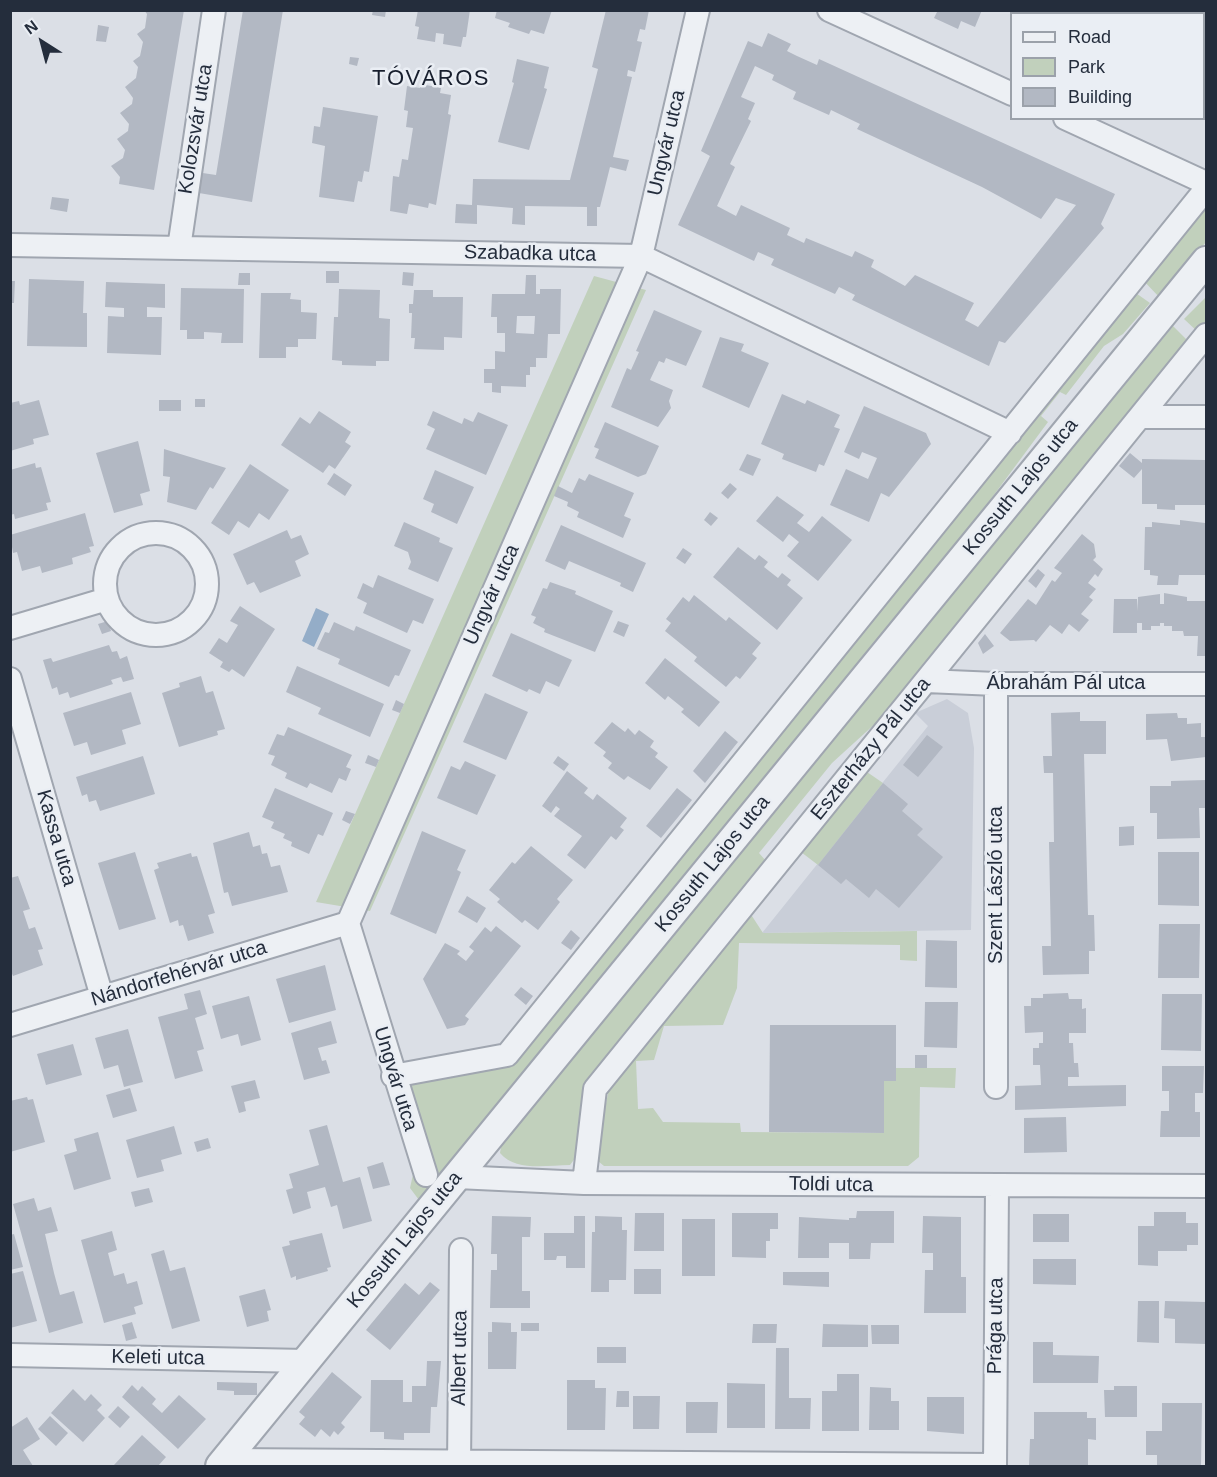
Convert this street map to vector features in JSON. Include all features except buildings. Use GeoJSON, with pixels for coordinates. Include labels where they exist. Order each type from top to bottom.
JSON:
{"type":"FeatureCollection","features":[{"type":"Feature","properties":{"kind":"street","name":"Kolozsvár utca"},"geometry":{"type":"LineString","coordinates":[[179,248],[214,10]]}},
{"type":"Feature","properties":{"kind":"street","name":"Ungvár utca"},"geometry":{"type":"LineString","coordinates":[[426,1175],[393,1076],[348,923],[641,256],[698,10]]}},
{"type":"Feature","properties":{"kind":"street"},"geometry":{"type":"LineString","coordinates":[[829,10],[1010,94]]}},
{"type":"Feature","properties":{"kind":"street"},"geometry":{"type":"LineString","coordinates":[[1069,120],[1206,183]]}},
{"type":"Feature","properties":{"kind":"street","name":"Kossuth Lajos utca"},"geometry":{"type":"LineString","coordinates":[[393,1076],[507,1055],[1206,189]]}},
{"type":"Feature","properties":{"kind":"street","name":"Szabadka utca"},"geometry":{"type":"LineString","coordinates":[[10,245],[641,256],[1010,432]]}},
{"type":"Feature","properties":{"kind":"street","name":"Kossuth Lajos utca"},"geometry":{"type":"LineString","coordinates":[[222,1463],[1206,261]]}},
{"type":"Feature","properties":{"kind":"street","name":"Eszterházy Pál utca"},"geometry":{"type":"LineString","coordinates":[[584,1183],[594,1089],[1206,335]]}},
{"type":"Feature","properties":{"kind":"street"},"geometry":{"type":"LineString","coordinates":[[1140,417],[1206,417]]}},
{"type":"Feature","properties":{"kind":"street"},"geometry":{"type":"LineString","coordinates":[[165,533],[182,539],[196,550],[205,565],[208,581],[206,598],[193,619],[173,632],[157,635],[140,633],[126,625],[114,614],[107,599],[105,581],[108,564],[118,549],[140,536],[165,533]]}},
{"type":"Feature","properties":{"kind":"street"},"geometry":{"type":"LineString","coordinates":[[10,628],[107,599]]}},
{"type":"Feature","properties":{"kind":"street","name":"Kassa utca"},"geometry":{"type":"LineString","coordinates":[[10,679],[102,997]]}},
{"type":"Feature","properties":{"kind":"street","name":"Ábrahám Pál utca"},"geometry":{"type":"LineString","coordinates":[[926,681],[996,684],[1206,684]]}},
{"type":"Feature","properties":{"kind":"street","name":"Szent László utca"},"geometry":{"type":"LineString","coordinates":[[996,684],[996,1087]]}},
{"type":"Feature","properties":{"kind":"street","name":"Nándorfehérvár utca"},"geometry":{"type":"LineString","coordinates":[[10,1025],[348,923]]}},
{"type":"Feature","properties":{"kind":"street","name":"Toldi utca"},"geometry":{"type":"LineString","coordinates":[[456,1177],[584,1183],[1206,1186]]}},
{"type":"Feature","properties":{"kind":"street","name":"Prága utca"},"geometry":{"type":"LineString","coordinates":[[995,1466],[997,1186]]}},
{"type":"Feature","properties":{"kind":"street","name":"Albert utca"},"geometry":{"type":"LineString","coordinates":[[459,1464],[461,1250]]}},
{"type":"Feature","properties":{"kind":"street","name":"Keleti utca"},"geometry":{"type":"LineString","coordinates":[[10,1354],[306,1361]]}},
{"type":"Feature","properties":{"kind":"street"},"geometry":{"type":"LineString","coordinates":[[222,1463],[995,1466]]}},
{"type":"Feature","properties":{"kind":"shaded area"},"geometry":{"type":"Polygon","coordinates":[[[947,699],[968,713],[974,748],[971,930],[762,933],[928,726],[915,713],[947,699]]]}},
{"type":"Feature","properties":{"kind":"green space"},"geometry":{"type":"Polygon","coordinates":[[[1206,199],[1206,242],[1160,298],[1141,278],[1206,199]]]}},
{"type":"Feature","properties":{"kind":"green space"},"geometry":{"type":"Polygon","coordinates":[[[594,276],[646,290],[370,911],[316,902],[594,276]]]}},
{"type":"Feature","properties":{"kind":"green space"},"geometry":{"type":"Polygon","coordinates":[[[1133,291],[1150,303],[1123,334],[1104,346],[1066,395],[1060,392],[1041,416],[1048,422],[922,592],[419,1200],[410,1188],[414,1170],[407,1095],[412,1085],[518,1055],[1133,291]]]}},
{"type":"Feature","properties":{"kind":"green space"},"geometry":{"type":"Polygon","coordinates":[[[1206,297],[1206,326],[1200,334],[1184,319],[1206,297]]]}},
{"type":"Feature","properties":{"kind":"green space"},"geometry":{"type":"Polygon","coordinates":[[[1173,326],[1191,344],[917,677],[877,722],[832,763],[759,853],[766,861],[596,1072],[576,1157],[570,1165],[532,1166],[514,1163],[507,1159],[500,1153],[502,1142],[1173,326]]]}},
{"type":"Feature","properties":{"kind":"green space"},"geometry":{"type":"Polygon","coordinates":[[[867,772],[883,783],[818,865],[801,852],[867,772]]]}},
{"type":"Feature","properties":{"kind":"green space"},"geometry":{"type":"Polygon","coordinates":[[[750,913],[763,933],[917,931],[917,961],[900,960],[900,945],[739,943],[737,988],[723,1025],[664,1026],[654,1060],[636,1061],[638,1109],[653,1108],[663,1122],[740,1123],[741,1132],[883,1133],[884,1081],[895,1081],[896,1068],[956,1068],[955,1088],[920,1087],[919,1157],[908,1166],[604,1166],[598,1161],[596,1152],[610,1084],[750,913]]]}},
{"type":"Feature","properties":{"kind":"water"},"geometry":{"type":"Polygon","coordinates":[[[316,608],[329,614],[314,647],[302,641],[316,608]]]}},
{"type":"Feature","properties":{"kind":"district","name":"TÓVÁROS"},"geometry":{"type":"Point","coordinates":[431,79]}}]}
